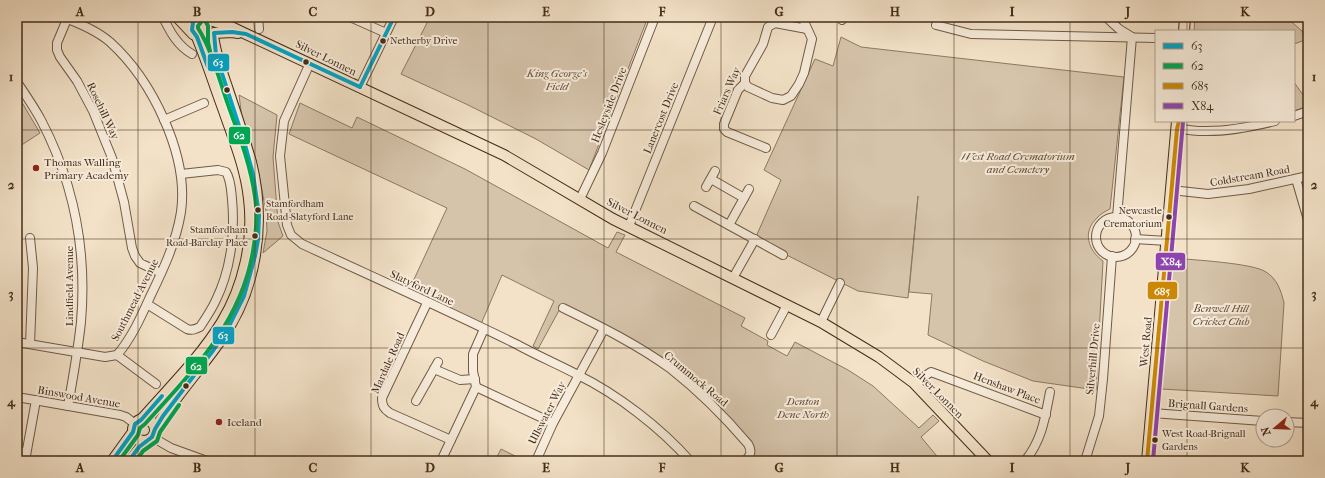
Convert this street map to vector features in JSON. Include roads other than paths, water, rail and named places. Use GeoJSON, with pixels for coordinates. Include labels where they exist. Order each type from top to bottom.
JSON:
{"type":"FeatureCollection","features":[{"type":"Feature","properties":{"kind":"main road"},"geometry":{"type":"LineString","coordinates":[[177,17],[195,35]]}},
{"type":"Feature","properties":{"kind":"main road"},"geometry":{"type":"LineString","coordinates":[[112,461],[136,425],[184,372],[222,321],[238,289],[248,247],[250,214],[245,176],[235,142],[192,26],[195,17]]}},
{"type":"Feature","properties":{"kind":"main road"},"geometry":{"type":"LineString","coordinates":[[1184,30],[1185,17]]}},
{"type":"Feature","properties":{"kind":"main road"},"geometry":{"type":"LineString","coordinates":[[1190,30],[1192,17]]}},
{"type":"Feature","properties":{"kind":"main road"},"geometry":{"type":"LineString","coordinates":[[129,461],[151,436],[168,408],[220,342],[233,320],[248,283],[258,240],[259,215],[253,174],[244,141],[216,55],[214,34],[215,27],[211,19]]}},
{"type":"Feature","properties":{"kind":"main road","name":"Silver Lonnen"},"geometry":{"type":"LineString","coordinates":[[211,19],[310,63],[504,155],[629,226],[822,322],[879,357],[914,383],[988,461]]}},
{"type":"Feature","properties":{"kind":"main road","name":"Silver Lonnen"},"geometry":{"type":"LineString","coordinates":[[195,35],[204,39],[210,38],[214,34],[232,32],[246,34]]}},
{"type":"Feature","properties":{"kind":"main road","name":"West Road"},"geometry":{"type":"LineString","coordinates":[[1147,461],[1178,124]]}},
{"type":"Feature","properties":{"kind":"main road"},"geometry":{"type":"LineString","coordinates":[[136,425],[150,421],[151,436]]}},
{"type":"Feature","properties":{"kind":"main road"},"geometry":{"type":"LineString","coordinates":[[136,425],[137,438],[151,436]]}},
{"type":"Feature","properties":{"kind":"street"},"geometry":{"type":"LineString","coordinates":[[163,17],[174,38],[182,48],[192,54]]}},
{"type":"Feature","properties":{"kind":"street"},"geometry":{"type":"LineString","coordinates":[[258,17],[260,29]]}},
{"type":"Feature","properties":{"kind":"street"},"geometry":{"type":"LineString","coordinates":[[350,17],[386,33]]}},
{"type":"Feature","properties":{"kind":"street"},"geometry":{"type":"LineString","coordinates":[[360,87],[394,17]]}},
{"type":"Feature","properties":{"kind":"street","name":"Hesleyside Drive"},"geometry":{"type":"LineString","coordinates":[[580,199],[602,153],[655,17]]}},
{"type":"Feature","properties":{"kind":"street","name":"Lanercost Drive"},"geometry":{"type":"LineString","coordinates":[[629,226],[713,17]]}},
{"type":"Feature","properties":{"kind":"street"},"geometry":{"type":"LineString","coordinates":[[745,83],[748,87],[772,98],[783,100],[791,96],[804,72],[812,39],[802,17]]}},
{"type":"Feature","properties":{"kind":"street"},"geometry":{"type":"LineString","coordinates":[[1106,17],[1119,29],[1132,37]]}},
{"type":"Feature","properties":{"kind":"street","name":"Southmead Avenue"},"geometry":{"type":"LineString","coordinates":[[65,18],[95,31],[109,41],[120,52],[143,81],[164,120],[181,174],[181,212],[169,257],[124,348],[117,355]]}},
{"type":"Feature","properties":{"kind":"street","name":"Rosehill Way"},"geometry":{"type":"LineString","coordinates":[[65,18],[57,43],[57,50],[60,57],[77,81],[93,111],[112,158],[124,202],[132,248],[135,256],[140,263],[161,273]]}},
{"type":"Feature","properties":{"kind":"street","name":"Friars Way"},"geometry":{"type":"LineString","coordinates":[[766,148],[727,132],[724,129],[724,124],[738,90],[745,83],[745,76],[763,44],[768,28],[774,20],[807,29]]}},
{"type":"Feature","properties":{"kind":"street"},"geometry":{"type":"LineString","coordinates":[[936,25],[971,34],[1155,38]]}},
{"type":"Feature","properties":{"kind":"street"},"geometry":{"type":"LineString","coordinates":[[1117,217],[1132,37]]}},
{"type":"Feature","properties":{"kind":"street","name":"Slatyford Lane"},"geometry":{"type":"LineString","coordinates":[[310,63],[284,120],[280,156],[287,225],[292,235],[302,244],[579,375],[637,413],[681,450],[690,461]]}},
{"type":"Feature","properties":{"kind":"street","name":"Lindfield Avenue"},"geometry":{"type":"LineString","coordinates":[[17,82],[40,119],[52,142],[63,170],[76,214],[80,237],[82,272],[81,322],[68,406]]}},
{"type":"Feature","properties":{"kind":"street"},"geometry":{"type":"LineString","coordinates":[[164,120],[204,103]]}},
{"type":"Feature","properties":{"kind":"street"},"geometry":{"type":"LineString","coordinates":[[1295,116],[1308,111]]}},
{"type":"Feature","properties":{"kind":"street"},"geometry":{"type":"LineString","coordinates":[[1178,124],[1202,131],[1226,130],[1270,122]]}},
{"type":"Feature","properties":{"kind":"street"},"geometry":{"type":"LineString","coordinates":[[147,304],[187,329],[196,329],[200,327],[216,299],[226,270],[231,247],[233,215],[230,181],[228,175],[226,172],[218,170],[181,174]]}},
{"type":"Feature","properties":{"kind":"street"},"geometry":{"type":"LineString","coordinates":[[706,187],[715,171]]}},
{"type":"Feature","properties":{"kind":"street","name":"Coldstream Road"},"geometry":{"type":"LineString","coordinates":[[1171,190],[1208,194],[1249,189],[1308,176]]}},
{"type":"Feature","properties":{"kind":"street"},"geometry":{"type":"LineString","coordinates":[[711,179],[744,198]]}},
{"type":"Feature","properties":{"kind":"street"},"geometry":{"type":"LineString","coordinates":[[1296,179],[1308,220]]}},
{"type":"Feature","properties":{"kind":"street"},"geometry":{"type":"LineString","coordinates":[[729,225],[749,189]]}},
{"type":"Feature","properties":{"kind":"street"},"geometry":{"type":"LineString","coordinates":[[694,206],[783,255]]}},
{"type":"Feature","properties":{"kind":"street"},"geometry":{"type":"LineString","coordinates":[[1117,217],[1128,222],[1135,233],[1135,239],[1134,245],[1125,255],[1112,256],[1102,251],[1096,241],[1096,235],[1101,224],[1111,218],[1117,217]]}},
{"type":"Feature","properties":{"kind":"street"},"geometry":{"type":"LineString","coordinates":[[30,238],[33,268],[30,344]]}},
{"type":"Feature","properties":{"kind":"street"},"geometry":{"type":"LineString","coordinates":[[733,278],[755,239]]}},
{"type":"Feature","properties":{"kind":"street"},"geometry":{"type":"LineString","coordinates":[[1135,239],[1167,241]]}},
{"type":"Feature","properties":{"kind":"street","name":"Silverhill Drive"},"geometry":{"type":"LineString","coordinates":[[1085,461],[1099,416],[1112,256]]}},
{"type":"Feature","properties":{"kind":"street"},"geometry":{"type":"LineString","coordinates":[[822,322],[840,283]]}},
{"type":"Feature","properties":{"kind":"street","name":"Mardale Road"},"geometry":{"type":"LineString","coordinates":[[427,303],[382,398],[382,403],[384,409],[390,413],[451,440]]}},
{"type":"Feature","properties":{"kind":"street"},"geometry":{"type":"LineString","coordinates":[[771,335],[788,305]]}},
{"type":"Feature","properties":{"kind":"street","name":"Crummock Road"},"geometry":{"type":"LineString","coordinates":[[563,308],[637,347],[672,370],[708,402],[748,444],[751,451],[750,455],[745,461]]}},
{"type":"Feature","properties":{"kind":"street"},"geometry":{"type":"LineString","coordinates":[[442,461],[475,383],[473,354],[484,329]]}},
{"type":"Feature","properties":{"kind":"street","name":"Ullswater Way"},"geometry":{"type":"LineString","coordinates":[[536,461],[553,423],[604,329]]}},
{"type":"Feature","properties":{"kind":"street"},"geometry":{"type":"LineString","coordinates":[[17,342],[105,357],[117,355],[156,384]]}},
{"type":"Feature","properties":{"kind":"street"},"geometry":{"type":"LineString","coordinates":[[416,401],[436,366],[460,380],[475,383],[553,423]]}},
{"type":"Feature","properties":{"kind":"street","name":"Henshaw Place"},"geometry":{"type":"LineString","coordinates":[[914,383],[931,372],[1046,415],[1034,450],[1025,461]]}},
{"type":"Feature","properties":{"kind":"street"},"geometry":{"type":"LineString","coordinates":[[1046,415],[1050,392]]}},
{"type":"Feature","properties":{"kind":"street","name":"Binswood Avenue"},"geometry":{"type":"LineString","coordinates":[[17,397],[120,414],[136,425]]}},
{"type":"Feature","properties":{"kind":"street"},"geometry":{"type":"LineString","coordinates":[[25,461],[36,400]]}},
{"type":"Feature","properties":{"kind":"street","name":"Brignall Gardens"},"geometry":{"type":"LineString","coordinates":[[1152,413],[1255,420]]}},
{"type":"Feature","properties":{"kind":"street"},"geometry":{"type":"LineString","coordinates":[[1295,422],[1308,423]]}},
{"type":"Feature","properties":{"kind":"street"},"geometry":{"type":"LineString","coordinates":[[151,436],[171,448],[207,461]]}},
{"type":"Feature","properties":{"kind":"street"},"geometry":{"type":"LineString","coordinates":[[17,451],[26,452]]}},
{"type":"Feature","properties":{"kind":"place","name":"Netherby Drive"},"geometry":{"type":"Point","coordinates":[383,41]}},
{"type":"Feature","properties":{"kind":"place","name":"Thomas Walling Primary Academy"},"geometry":{"type":"Point","coordinates":[36,168]}},
{"type":"Feature","properties":{"kind":"place","name":"Stamfordham Road-Slatyford Lane"},"geometry":{"type":"Point","coordinates":[258,210]}},
{"type":"Feature","properties":{"kind":"place","name":"Newcastle Crematorium"},"geometry":{"type":"Point","coordinates":[1169,217]}},
{"type":"Feature","properties":{"kind":"place","name":"Stamfordham Road-Barclay Place"},"geometry":{"type":"Point","coordinates":[255,236]}},
{"type":"Feature","properties":{"kind":"place","name":"Iceland"},"geometry":{"type":"Point","coordinates":[219,422]}},
{"type":"Feature","properties":{"kind":"place","name":"West Road-Brignall Gardens"},"geometry":{"type":"Point","coordinates":[1155,440]}},
{"type":"Feature","properties":{"kind":"park label","name":"King George's Field"},"geometry":{"type":"Point","coordinates":[557,79]}},
{"type":"Feature","properties":{"kind":"park label","name":"West Road Crematorium and Cemetery"},"geometry":{"type":"Point","coordinates":[1018,162]}},
{"type":"Feature","properties":{"kind":"park label","name":"Benwell Hill Cricket Club"},"geometry":{"type":"Point","coordinates":[1221,314]}},
{"type":"Feature","properties":{"kind":"park label","name":"Denton Dene North"},"geometry":{"type":"Point","coordinates":[803,407]}}]}
